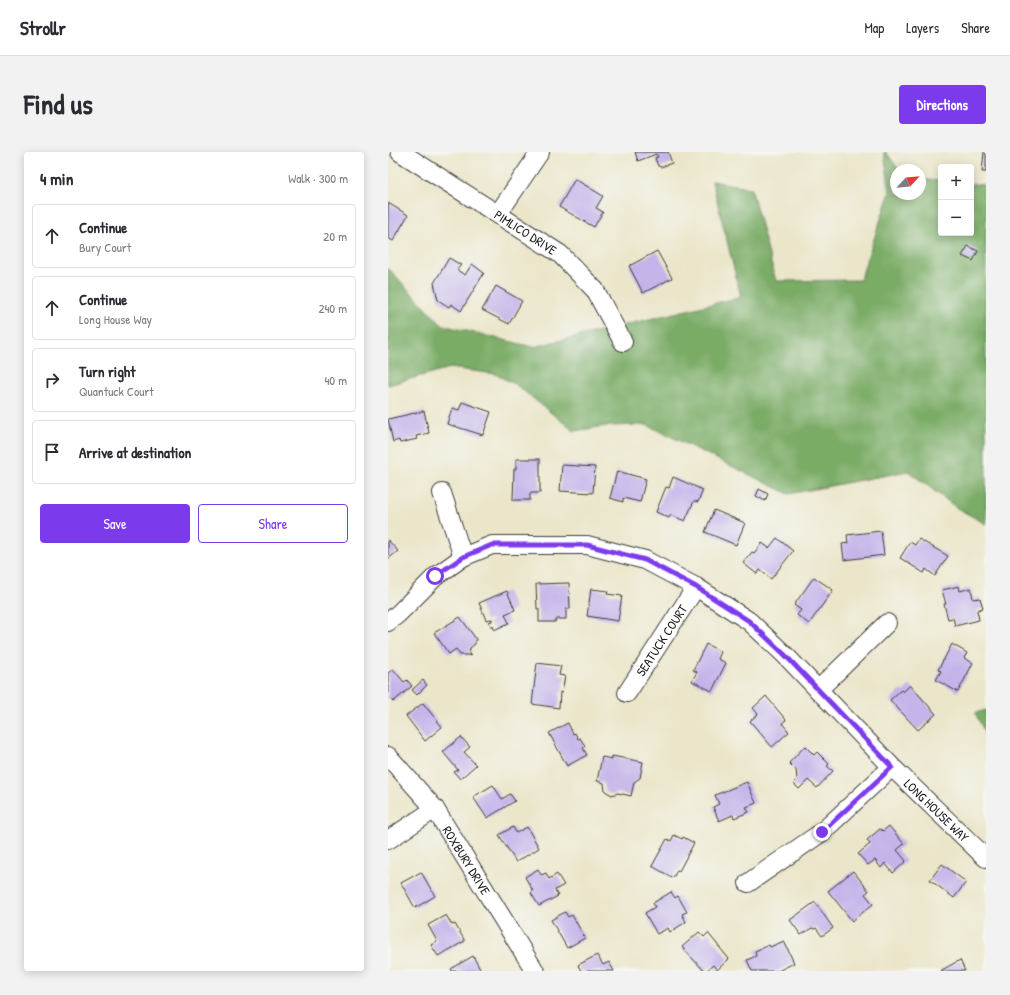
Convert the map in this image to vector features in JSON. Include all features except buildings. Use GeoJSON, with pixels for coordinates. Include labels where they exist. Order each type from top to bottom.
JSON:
{"type":"FeatureCollection","features":[{"type":"Feature","properties":{"kind":"street","name":"PIMLICO DRIVE"},"geometry":{"type":"LineString","coordinates":[[400,152],[560,254],[595,290],[623,342]]}},
{"type":"Feature","properties":{"kind":"street"},"geometry":{"type":"LineString","coordinates":[[498,214],[540,152]]}},
{"type":"Feature","properties":{"kind":"street"},"geometry":{"type":"LineString","coordinates":[[442,493],[463,557]]}},
{"type":"Feature","properties":{"kind":"street","name":"LONG HOUSE WAY"},"geometry":{"type":"LineString","coordinates":[[388,622],[398,614],[435,576],[463,557],[492,545],[587,545],[645,560],[696,587],[749,621],[785,655],[892,767],[986,858]]}},
{"type":"Feature","properties":{"kind":"street","name":"SEATUCK COURT"},"geometry":{"type":"LineString","coordinates":[[627,693],[696,587]]}},
{"type":"Feature","properties":{"kind":"street"},"geometry":{"type":"LineString","coordinates":[[818,690],[887,623]]}},
{"type":"Feature","properties":{"kind":"street","name":"ROXBURY DRIVE"},"geometry":{"type":"LineString","coordinates":[[388,756],[434,809],[536,971]]}},
{"type":"Feature","properties":{"kind":"street"},"geometry":{"type":"LineString","coordinates":[[748,884],[822,832],[892,767]]}},
{"type":"Feature","properties":{"kind":"street"},"geometry":{"type":"LineString","coordinates":[[388,840],[434,809]]}},
{"type":"Feature","properties":{"kind":"green space"},"geometry":{"type":"Polygon","coordinates":[[[884,152],[886,152],[895,164],[890,164],[890,192],[884,152]]]}},
{"type":"Feature","properties":{"kind":"green space"},"geometry":{"type":"Polygon","coordinates":[[[926,180],[938,181],[938,236],[974,236],[974,184],[986,185],[986,524],[957,508],[908,471],[789,494],[647,425],[606,426],[574,431],[515,384],[495,374],[450,368],[388,385],[388,268],[442,325],[533,347],[741,297],[712,181],[751,188],[776,281],[860,280],[890,192],[890,200],[926,200],[926,180]]]}},
{"type":"Feature","properties":{"kind":"green space"},"geometry":{"type":"Polygon","coordinates":[[[986,710],[986,735],[975,713],[986,710]]]}},
{"type":"Feature","properties":{"kind":"route"},"geometry":{"type":"LineString","coordinates":[[435,576],[463,557],[492,545],[587,545],[645,560],[696,587],[749,621],[785,655],[892,767],[822,832]]}}]}
